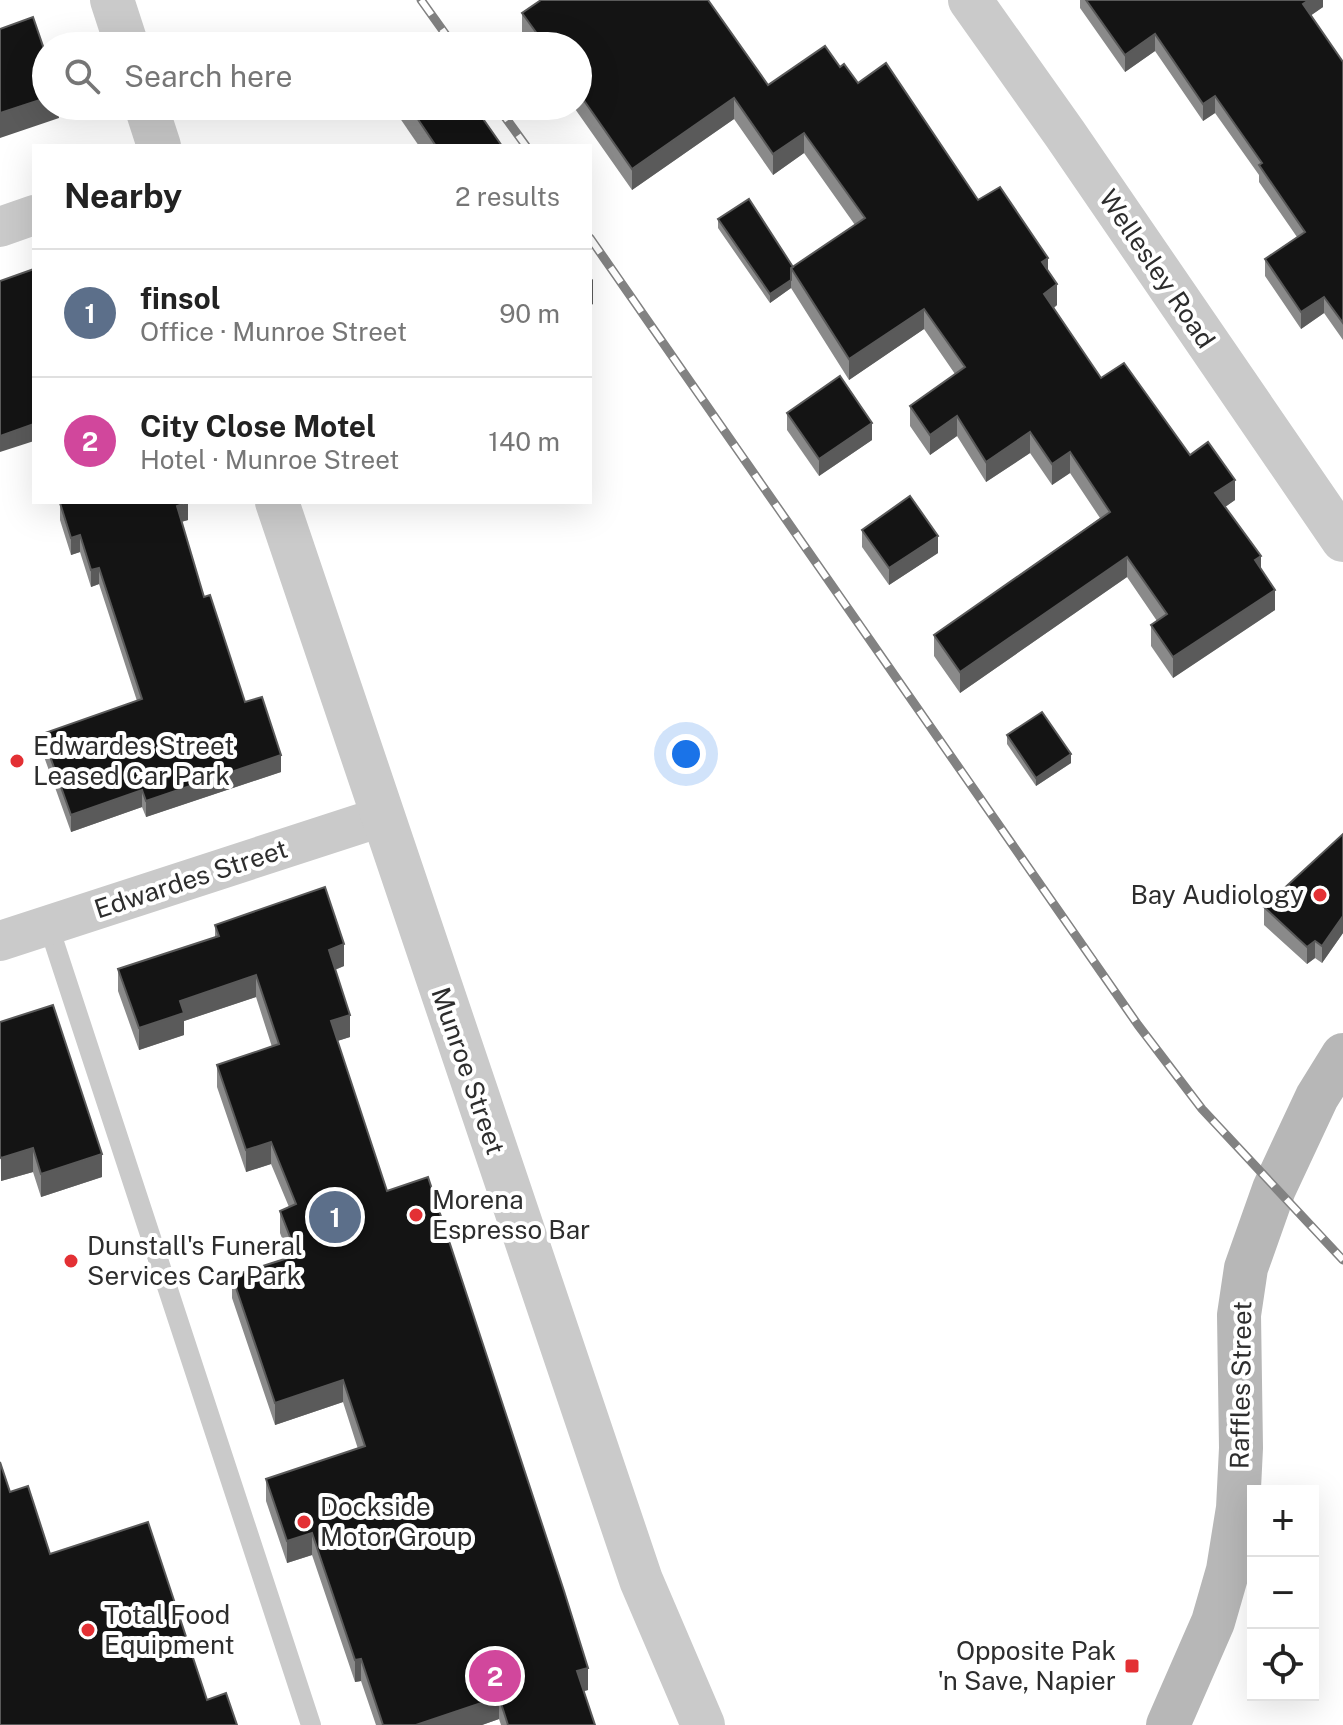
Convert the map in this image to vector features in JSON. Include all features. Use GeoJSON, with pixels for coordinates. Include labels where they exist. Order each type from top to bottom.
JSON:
{"type":"FeatureCollection","features":[{"type":"Feature","properties":{"kind":"main road","name":"Raffles Street"},"geometry":{"type":"LineString","coordinates":[[1168,1725],[1213,1622],[1238,1508],[1241,1448],[1239,1315],[1246,1268],[1274,1189],[1317,1097],[1343,1055]]}},
{"type":"Feature","properties":{"kind":"street"},"geometry":{"type":"LineString","coordinates":[[112,0],[122,32]]}},
{"type":"Feature","properties":{"kind":"street","name":"Wellesley Road"},"geometry":{"type":"LineString","coordinates":[[970,0],[1343,540]]}},
{"type":"Feature","properties":{"kind":"street"},"geometry":{"type":"LineString","coordinates":[[151,120],[158,144]]}},
{"type":"Feature","properties":{"kind":"street"},"geometry":{"type":"LineString","coordinates":[[0,227],[32,216]]}},
{"type":"Feature","properties":{"kind":"street","name":"Munroe Street"},"geometry":{"type":"LineString","coordinates":[[278,504],[641,1580],[703,1725]]}},
{"type":"Feature","properties":{"kind":"street","name":"Edwardes Street"},"geometry":{"type":"LineString","coordinates":[[0,941],[381,817]]}},
{"type":"Feature","properties":{"kind":"lane"},"geometry":{"type":"LineString","coordinates":[[48,924],[311,1725]]}},
{"type":"Feature","properties":{"kind":"building"},"geometry":{"type":"Polygon","coordinates":[[[541,0],[708,0],[768,85],[825,46],[840,67],[844,64],[858,83],[886,63],[978,200],[1000,187],[1048,258],[1042,262],[1057,284],[1044,294],[1101,378],[1124,363],[1190,455],[1208,442],[1235,480],[1215,493],[1261,556],[1255,560],[1275,590],[1173,657],[1151,625],[1167,614],[1127,557],[960,672],[934,635],[1110,512],[1070,452],[1052,464],[1030,432],[986,462],[957,416],[930,435],[910,406],[965,367],[924,309],[849,359],[791,268],[865,218],[804,133],[773,154],[734,98],[632,169],[592,112],[592,32],[536,32],[522,13],[541,0]]]}},
{"type":"Feature","properties":{"kind":"building"},"geometry":{"type":"Polygon","coordinates":[[[1086,0],[1309,0],[1303,4],[1343,62],[1343,323],[1324,297],[1301,312],[1265,259],[1305,232],[1215,96],[1203,104],[1155,34],[1125,55],[1086,0]]]}},
{"type":"Feature","properties":{"kind":"building"},"geometry":{"type":"Polygon","coordinates":[[[33,17],[38,32],[32,32],[32,103],[0,113],[0,29],[33,17]]]}},
{"type":"Feature","properties":{"kind":"building"},"geometry":{"type":"Polygon","coordinates":[[[418,120],[484,120],[501,144],[435,144],[418,120]]]}},
{"type":"Feature","properties":{"kind":"building"},"geometry":{"type":"Polygon","coordinates":[[[749,199],[793,267],[791,280],[770,294],[718,219],[749,199]]]}},
{"type":"Feature","properties":{"kind":"building"},"geometry":{"type":"Polygon","coordinates":[[[32,270],[32,425],[0,436],[0,281],[32,270]]]}},
{"type":"Feature","properties":{"kind":"building"},"geometry":{"type":"Polygon","coordinates":[[[840,376],[872,423],[819,459],[787,413],[840,376]]]}},
{"type":"Feature","properties":{"kind":"building"},"geometry":{"type":"Polygon","coordinates":[[[910,496],[938,536],[889,568],[862,530],[910,496]]]}},
{"type":"Feature","properties":{"kind":"building"},"geometry":{"type":"Polygon","coordinates":[[[60,504],[182,504],[177,506],[204,597],[210,595],[245,702],[262,697],[281,755],[146,801],[142,790],[71,815],[42,734],[142,699],[99,568],[91,570],[80,535],[71,538],[60,504]]]}},
{"type":"Feature","properties":{"kind":"building"},"geometry":{"type":"Polygon","coordinates":[[[1042,712],[1071,754],[1036,778],[1007,735],[1042,712]]]}},
{"type":"Feature","properties":{"kind":"building","name":"Bay Audiology"},"geometry":{"type":"Polygon","coordinates":[[[1343,834],[1343,916],[1322,946],[1315,941],[1307,947],[1264,907],[1343,834]]]}},
{"type":"Feature","properties":{"kind":"building"},"geometry":{"type":"Polygon","coordinates":[[[325,887],[344,944],[329,950],[350,1015],[331,1021],[387,1191],[428,1177],[588,1668],[577,1671],[595,1725],[508,1725],[499,1697],[416,1725],[383,1725],[361,1659],[355,1660],[312,1533],[287,1541],[266,1479],[365,1446],[343,1380],[275,1403],[232,1276],[297,1255],[280,1211],[296,1204],[271,1142],[246,1150],[217,1065],[279,1044],[256,975],[180,1001],[184,1013],[139,1028],[118,969],[219,936],[215,925],[325,887]]]}},
{"type":"Feature","properties":{"kind":"building"},"geometry":{"type":"Polygon","coordinates":[[[53,1005],[102,1154],[41,1174],[33,1148],[0,1156],[0,1022],[53,1005]]]}},
{"type":"Feature","properties":{"kind":"building"},"geometry":{"type":"Polygon","coordinates":[[[0,1462],[10,1492],[28,1486],[50,1554],[148,1522],[207,1700],[226,1693],[237,1725],[0,1725],[0,1462]]]}},
{"type":"Feature","properties":{"kind":"railway"},"geometry":{"type":"LineString","coordinates":[[421,0],[444,32]]}},
{"type":"Feature","properties":{"kind":"railway"},"geometry":{"type":"LineString","coordinates":[[507,120],[525,144]]}},
{"type":"Feature","properties":{"kind":"railway"},"geometry":{"type":"LineString","coordinates":[[592,241],[1138,1025],[1202,1109],[1343,1260]]}},
{"type":"Feature","properties":{"kind":"place","name":"Edwardes Street Leased Car Park"},"geometry":{"type":"Point","coordinates":[17,761]}},
{"type":"Feature","properties":{"kind":"place","name":"Bay Audiology"},"geometry":{"type":"Point","coordinates":[1320,895]}},
{"type":"Feature","properties":{"kind":"place","name":"Morena Espresso Bar"},"geometry":{"type":"Point","coordinates":[416,1215]}},
{"type":"Feature","properties":{"kind":"place","name":"finsol"},"geometry":{"type":"Point","coordinates":[335,1217]}},
{"type":"Feature","properties":{"kind":"place","name":"Dunstall's Funeral Services Car Park"},"geometry":{"type":"Point","coordinates":[71,1261]}},
{"type":"Feature","properties":{"kind":"place","name":"Dockside Motor Group"},"geometry":{"type":"Point","coordinates":[304,1522]}},
{"type":"Feature","properties":{"kind":"place","name":"Total Food Equipment"},"geometry":{"type":"Point","coordinates":[88,1630]}},
{"type":"Feature","properties":{"kind":"place","name":"Opposite Pak 'n Save, Napier"},"geometry":{"type":"Point","coordinates":[1132,1666]}},
{"type":"Feature","properties":{"kind":"place","name":"City Close Motel"},"geometry":{"type":"Point","coordinates":[495,1676]}}]}
